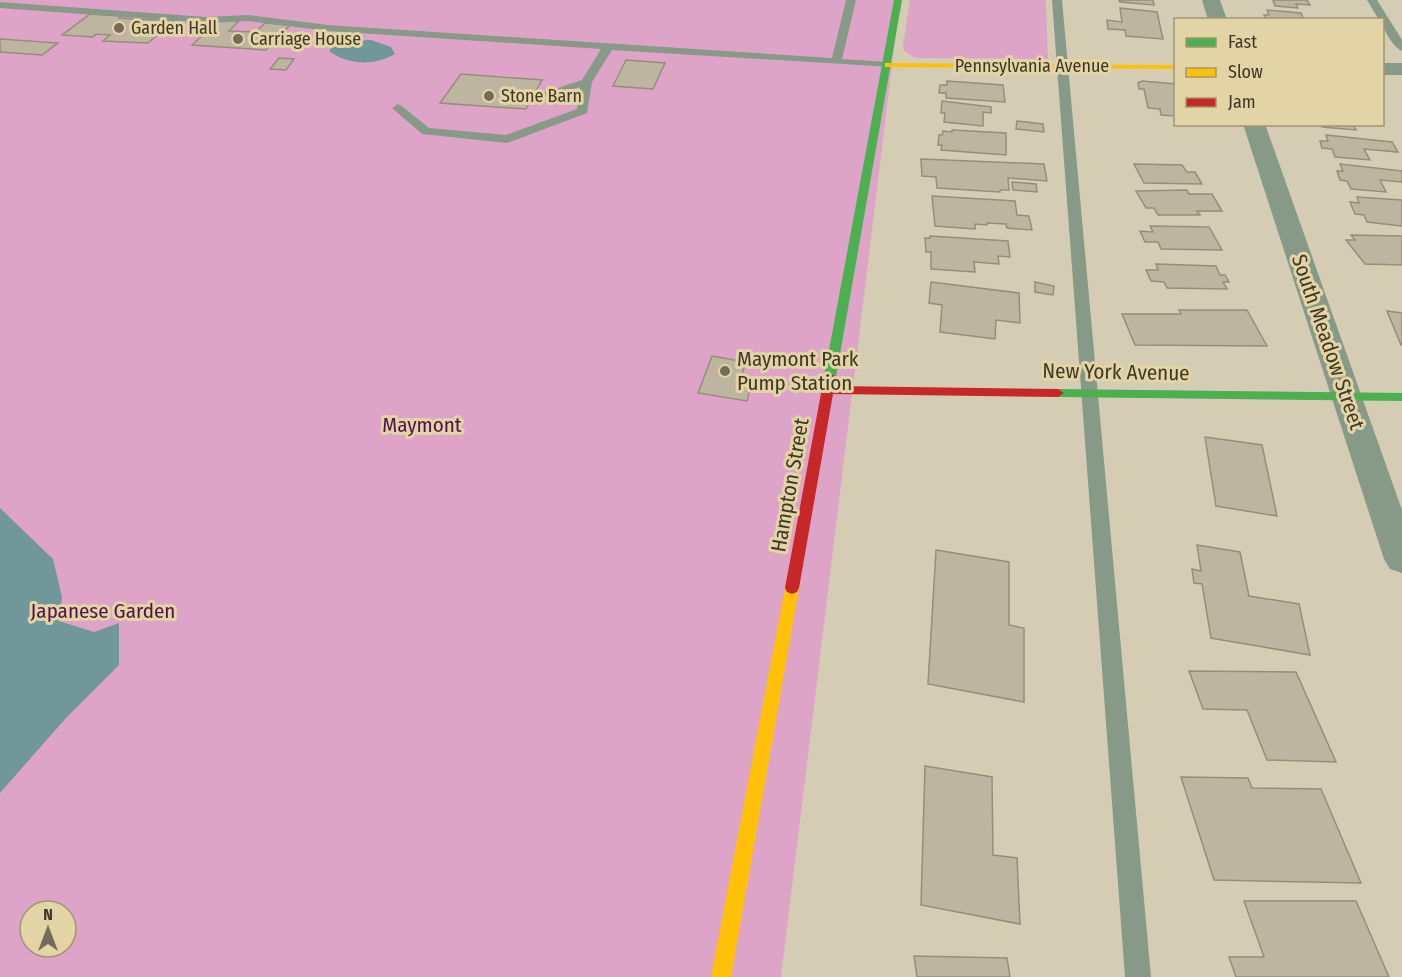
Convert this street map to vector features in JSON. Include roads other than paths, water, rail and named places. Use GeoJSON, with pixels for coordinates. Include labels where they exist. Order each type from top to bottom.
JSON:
{"type":"FeatureCollection","features":[{"type":"Feature","properties":{"kind":"street","name":"Hampton Street"},"geometry":{"type":"LineString","coordinates":[[721,977],[898,0]]}},
{"type":"Feature","properties":{"kind":"street"},"geometry":{"type":"LineString","coordinates":[[1211,0],[1217,18]]}},
{"type":"Feature","properties":{"kind":"street","name":"Pennsylvania Avenue"},"geometry":{"type":"LineString","coordinates":[[888,65],[1174,67]]}},
{"type":"Feature","properties":{"kind":"street"},"geometry":{"type":"LineString","coordinates":[[1384,69],[1402,69]]}},
{"type":"Feature","properties":{"kind":"street","name":"South Meadow Street"},"geometry":{"type":"LineString","coordinates":[[1255,126],[1402,560]]}},
{"type":"Feature","properties":{"kind":"street","name":"New York Avenue"},"geometry":{"type":"LineString","coordinates":[[829,390],[1402,397]]}},
{"type":"Feature","properties":{"kind":"lane"},"geometry":{"type":"LineString","coordinates":[[836,62],[851,0]]}},
{"type":"Feature","properties":{"kind":"lane"},"geometry":{"type":"LineString","coordinates":[[1057,0],[1138,977]]}},
{"type":"Feature","properties":{"kind":"lane"},"geometry":{"type":"LineString","coordinates":[[1372,0],[1383,18]]}},
{"type":"Feature","properties":{"kind":"lane"},"geometry":{"type":"LineString","coordinates":[[0,5],[206,20],[248,18],[316,27],[888,65]]}},
{"type":"Feature","properties":{"kind":"lane"},"geometry":{"type":"LineString","coordinates":[[1384,19],[1402,48]]}},
{"type":"Feature","properties":{"kind":"lane"},"geometry":{"type":"LineString","coordinates":[[398,108],[426,130],[507,139],[583,111],[586,82],[609,47]]}},
{"type":"Feature","properties":{"kind":"lane"},"geometry":{"type":"LineString","coordinates":[[546,94],[586,82]]}},
{"type":"Feature","properties":{"kind":"water"},"geometry":{"type":"Polygon","coordinates":[[[371,40],[391,47],[395,54],[378,61],[360,62],[343,59],[329,51],[342,43],[371,40]]]}},
{"type":"Feature","properties":{"kind":"water"},"geometry":{"type":"Polygon","coordinates":[[[0,508],[53,559],[62,597],[59,621],[94,632],[119,623],[119,665],[66,718],[0,793],[0,508]]]}},
{"type":"Feature","properties":{"kind":"place","name":"Garden Hall"},"geometry":{"type":"Point","coordinates":[119,28]}},
{"type":"Feature","properties":{"kind":"place","name":"Carriage House"},"geometry":{"type":"Point","coordinates":[238,39]}},
{"type":"Feature","properties":{"kind":"place","name":"Stone Barn"},"geometry":{"type":"Point","coordinates":[489,96]}},
{"type":"Feature","properties":{"kind":"place","name":"Maymont Park Pump Station"},"geometry":{"type":"Point","coordinates":[725,371]}},
{"type":"Feature","properties":{"kind":"park label","name":"Maymont"},"geometry":{"type":"Point","coordinates":[422,425]}},
{"type":"Feature","properties":{"kind":"park label","name":"Japanese Garden"},"geometry":{"type":"Point","coordinates":[103,611]}}]}
